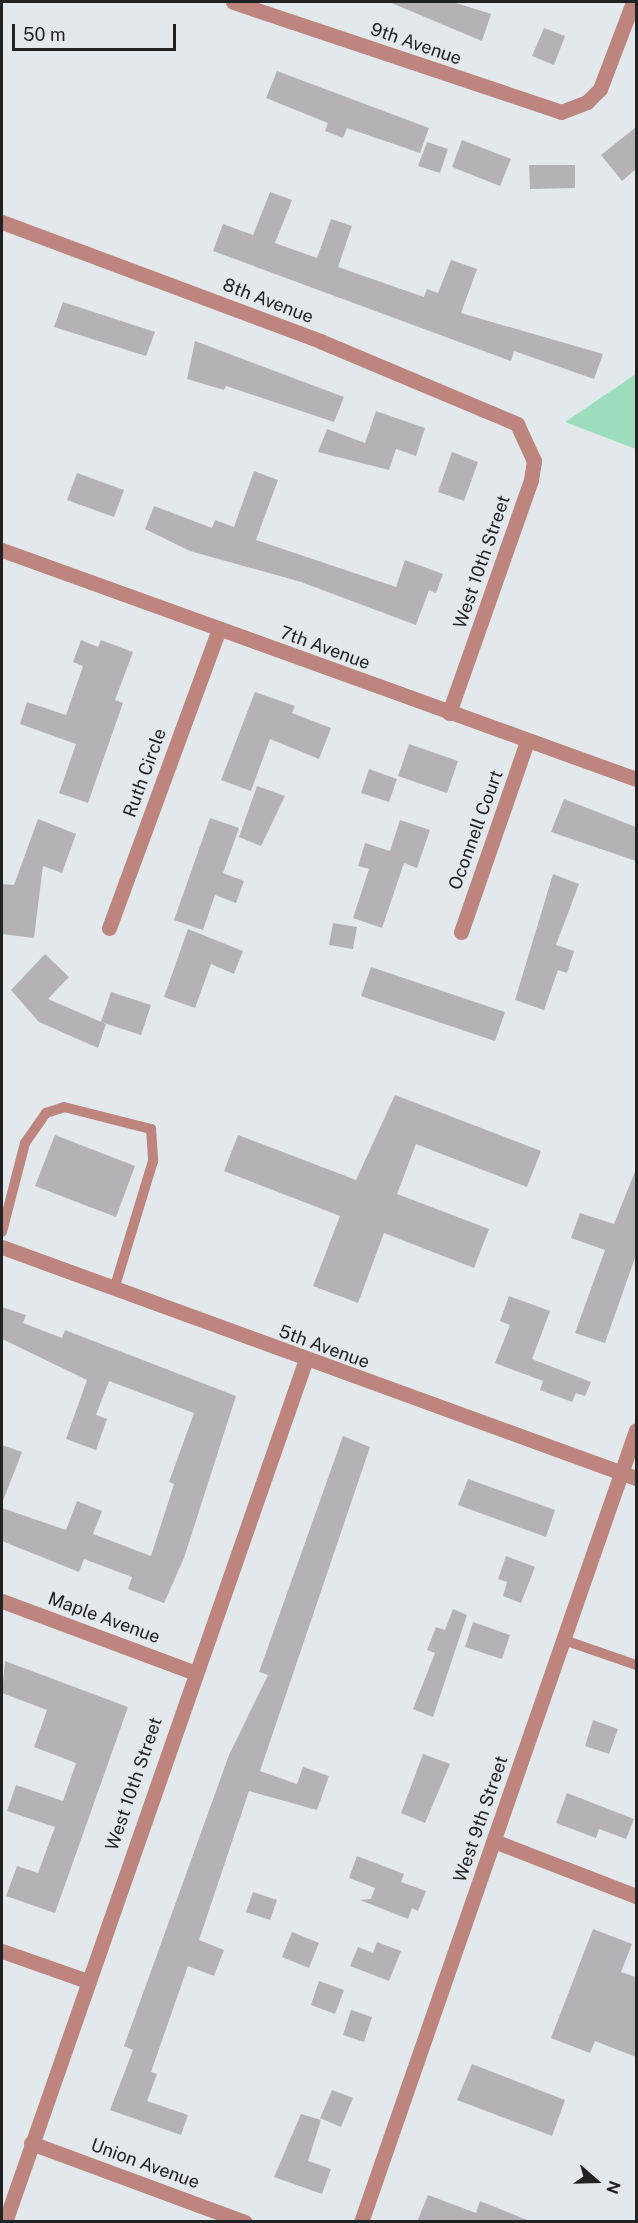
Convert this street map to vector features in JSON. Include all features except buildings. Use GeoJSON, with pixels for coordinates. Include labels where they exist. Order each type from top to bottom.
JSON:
{"type":"FeatureCollection","features":[{"type":"Feature","properties":{"kind":"street","name":"9th Avenue"},"geometry":{"type":"LineString","coordinates":[[233,2],[549,111],[587,102],[609,72],[633,2]]}},
{"type":"Feature","properties":{"kind":"street","name":"8th Avenue"},"geometry":{"type":"LineString","coordinates":[[2,222],[320,341],[517,424]]}},
{"type":"Feature","properties":{"kind":"street","name":"West 10th Street"},"geometry":{"type":"LineString","coordinates":[[449,713],[531,480],[534,461],[517,424]]}},
{"type":"Feature","properties":{"kind":"street","name":"7th Avenue"},"geometry":{"type":"LineString","coordinates":[[2,550],[218,631],[636,779]]}},
{"type":"Feature","properties":{"kind":"street","name":"Ruth Circle"},"geometry":{"type":"LineString","coordinates":[[109,928],[218,631]]}},
{"type":"Feature","properties":{"kind":"street","name":"Oconnell Court"},"geometry":{"type":"LineString","coordinates":[[461,932],[527,741]]}},
{"type":"Feature","properties":{"kind":"street","name":"5th Avenue"},"geometry":{"type":"LineString","coordinates":[[2,1248],[305,1362],[629,1475]]}},
{"type":"Feature","properties":{"kind":"street","name":"West 10th Street"},"geometry":{"type":"LineString","coordinates":[[4,2222],[193,1672],[305,1362]]}},
{"type":"Feature","properties":{"kind":"street","name":"West 9th Street"},"geometry":{"type":"LineString","coordinates":[[361,2222],[564,1640],[629,1475],[636,1430]]}},
{"type":"Feature","properties":{"kind":"street","name":"Maple Avenue"},"geometry":{"type":"LineString","coordinates":[[2,1601],[193,1672]]}},
{"type":"Feature","properties":{"kind":"street"},"geometry":{"type":"LineString","coordinates":[[494,1841],[636,1896]]}},
{"type":"Feature","properties":{"kind":"street"},"geometry":{"type":"LineString","coordinates":[[2,1952],[87,1981]]}},
{"type":"Feature","properties":{"kind":"street","name":"Union Avenue"},"geometry":{"type":"LineString","coordinates":[[31,2143],[245,2222]]}},
{"type":"Feature","properties":{"kind":"lane"},"geometry":{"type":"LineString","coordinates":[[2,1232],[26,1143],[46,1113],[64,1107],[152,1129],[153,1161],[114,1289]]}},
{"type":"Feature","properties":{"kind":"lane"},"geometry":{"type":"LineString","coordinates":[[564,1640],[636,1665]]}},
{"type":"Feature","properties":{"kind":"green space"},"geometry":{"type":"Polygon","coordinates":[[[636,374],[636,449],[565,422],[636,374]]]}}]}
